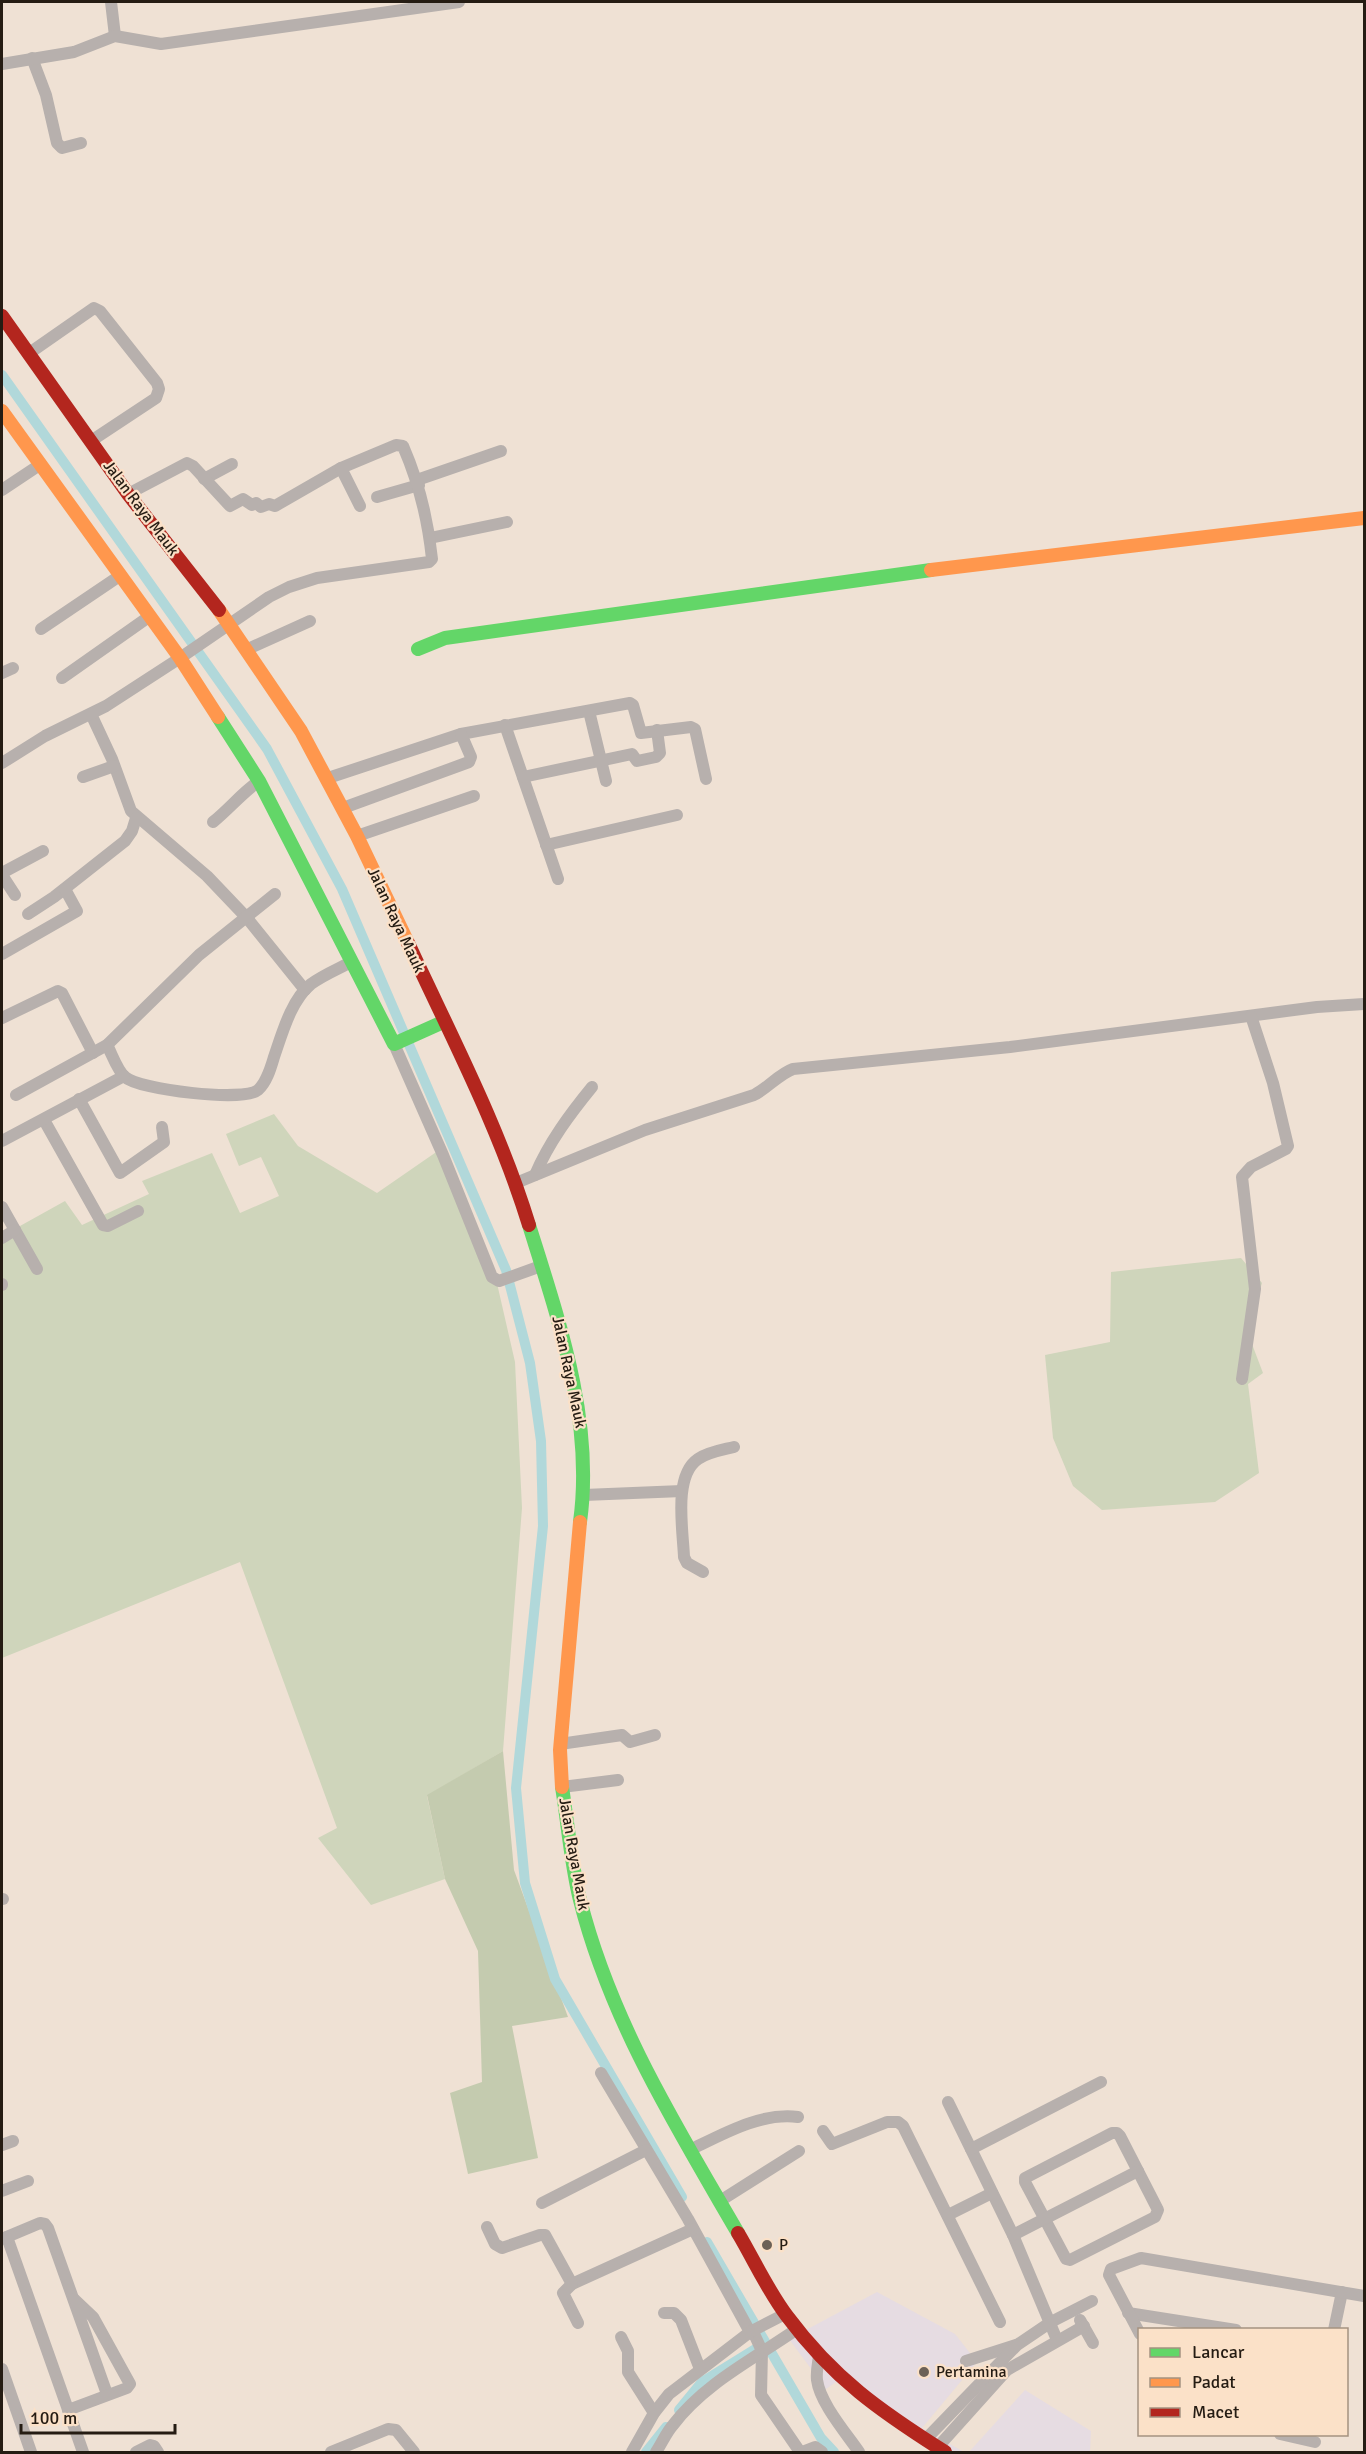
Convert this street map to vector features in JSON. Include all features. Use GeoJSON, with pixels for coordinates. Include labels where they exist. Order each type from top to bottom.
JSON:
{"type":"FeatureCollection","features":[{"type":"Feature","properties":{"kind":"main road","name":"Jalan Raya Mauk"},"geometry":{"type":"LineString","coordinates":[[2,316],[128,494],[226,626],[248,649],[328,778],[357,836],[438,1024],[492,1123],[516,1183],[537,1267],[565,1341],[579,1409],[585,1470],[584,1495],[577,1546],[560,1743],[562,1787],[579,1899],[600,1964],[634,2048],[653,2087],[720,2201],[791,2333],[853,2389],[941,2450]]}},
{"type":"Feature","properties":{"kind":"main road"},"geometry":{"type":"LineString","coordinates":[[2,411],[150,616],[183,656],[259,781],[351,962],[398,1043],[438,1024]]}},
{"type":"Feature","properties":{"kind":"main road"},"geometry":{"type":"LineString","coordinates":[[418,649],[445,638],[915,572],[1365,518]]}},
{"type":"Feature","properties":{"kind":"street"},"geometry":{"type":"LineString","coordinates":[[111,2],[115,36]]}},
{"type":"Feature","properties":{"kind":"street"},"geometry":{"type":"LineString","coordinates":[[2,64],[74,52],[115,36],[161,44],[459,2]]}},
{"type":"Feature","properties":{"kind":"street"},"geometry":{"type":"LineString","coordinates":[[32,58],[45,95],[57,143],[62,148],[81,143]]}},
{"type":"Feature","properties":{"kind":"street"},"geometry":{"type":"LineString","coordinates":[[28,354],[94,308],[100,311],[157,383],[159,389],[156,398],[91,441]]}},
{"type":"Feature","properties":{"kind":"street"},"geometry":{"type":"LineString","coordinates":[[2,763],[45,736],[91,714],[183,656],[269,597],[289,587],[317,578],[429,562],[432,559],[418,482],[403,446],[400,445],[341,468],[275,506],[269,504],[261,507],[256,503],[252,505],[243,499],[230,506],[190,463],[183,463],[128,494]]}},
{"type":"Feature","properties":{"kind":"street"},"geometry":{"type":"LineString","coordinates":[[376,497],[501,451]]}},
{"type":"Feature","properties":{"kind":"street"},"geometry":{"type":"LineString","coordinates":[[2,490],[41,464]]}},
{"type":"Feature","properties":{"kind":"street"},"geometry":{"type":"LineString","coordinates":[[204,480],[232,464]]}},
{"type":"Feature","properties":{"kind":"street"},"geometry":{"type":"LineString","coordinates":[[341,468],[360,506]]}},
{"type":"Feature","properties":{"kind":"street"},"geometry":{"type":"LineString","coordinates":[[430,538],[507,522]]}},
{"type":"Feature","properties":{"kind":"street"},"geometry":{"type":"LineString","coordinates":[[41,629],[121,575]]}},
{"type":"Feature","properties":{"kind":"street"},"geometry":{"type":"LineString","coordinates":[[62,678],[150,616]]}},
{"type":"Feature","properties":{"kind":"street"},"geometry":{"type":"LineString","coordinates":[[248,649],[310,621]]}},
{"type":"Feature","properties":{"kind":"street"},"geometry":{"type":"LineString","coordinates":[[328,778],[461,734],[630,703],[633,705],[641,733],[694,729],[706,779]]}},
{"type":"Feature","properties":{"kind":"street"},"geometry":{"type":"LineString","coordinates":[[589,711],[606,781]]}},
{"type":"Feature","properties":{"kind":"street"},"geometry":{"type":"LineString","coordinates":[[91,714],[114,766],[126,803],[136,818],[207,876],[247,918],[305,990]]}},
{"type":"Feature","properties":{"kind":"street"},"geometry":{"type":"LineString","coordinates":[[505,725],[558,879]]}},
{"type":"Feature","properties":{"kind":"street"},"geometry":{"type":"LineString","coordinates":[[523,777],[632,754],[637,761],[658,756],[657,730]]}},
{"type":"Feature","properties":{"kind":"street"},"geometry":{"type":"LineString","coordinates":[[343,808],[469,762],[471,757],[461,734]]}},
{"type":"Feature","properties":{"kind":"street"},"geometry":{"type":"LineString","coordinates":[[83,777],[114,766]]}},
{"type":"Feature","properties":{"kind":"street"},"geometry":{"type":"LineString","coordinates":[[213,822],[225,813],[238,797],[259,781]]}},
{"type":"Feature","properties":{"kind":"street"},"geometry":{"type":"LineString","coordinates":[[357,836],[474,796]]}},
{"type":"Feature","properties":{"kind":"street"},"geometry":{"type":"LineString","coordinates":[[546,845],[677,815]]}},
{"type":"Feature","properties":{"kind":"street"},"geometry":{"type":"LineString","coordinates":[[28,914],[65,889],[125,841],[132,831],[136,818]]}},
{"type":"Feature","properties":{"kind":"street"},"geometry":{"type":"LineString","coordinates":[[15,895],[2,874],[43,851]]}},
{"type":"Feature","properties":{"kind":"street"},"geometry":{"type":"LineString","coordinates":[[2,954],[77,911],[65,889]]}},
{"type":"Feature","properties":{"kind":"street"},"geometry":{"type":"LineString","coordinates":[[16,1095],[107,1045],[198,954],[275,894]]}},
{"type":"Feature","properties":{"kind":"street"},"geometry":{"type":"LineString","coordinates":[[107,1045],[124,1076],[138,1083],[211,1095],[249,1094],[256,1091],[270,1070],[286,1025],[305,990],[311,984],[351,962]]}},
{"type":"Feature","properties":{"kind":"street"},"geometry":{"type":"LineString","coordinates":[[2,1018],[58,991],[62,993],[93,1053]]}},
{"type":"Feature","properties":{"kind":"street"},"geometry":{"type":"LineString","coordinates":[[516,1183],[645,1130],[754,1095],[793,1069],[1010,1047],[1365,1004]]}},
{"type":"Feature","properties":{"kind":"street"},"geometry":{"type":"LineString","coordinates":[[1242,1379],[1255,1289],[1242,1177],[1251,1167],[1288,1146],[1273,1083],[1251,1016]]}},
{"type":"Feature","properties":{"kind":"street"},"geometry":{"type":"LineString","coordinates":[[398,1043],[492,1277],[495,1281],[503,1280],[537,1267]]}},
{"type":"Feature","properties":{"kind":"street"},"geometry":{"type":"LineString","coordinates":[[2,1141],[124,1076]]}},
{"type":"Feature","properties":{"kind":"street"},"geometry":{"type":"LineString","coordinates":[[535,1175],[541,1160],[569,1115],[592,1087]]}},
{"type":"Feature","properties":{"kind":"street"},"geometry":{"type":"LineString","coordinates":[[79,1100],[120,1173],[164,1142],[162,1127]]}},
{"type":"Feature","properties":{"kind":"street"},"geometry":{"type":"LineString","coordinates":[[44,1120],[103,1225],[108,1226],[138,1211]]}},
{"type":"Feature","properties":{"kind":"street"},"geometry":{"type":"LineString","coordinates":[[2,1207],[38,1269]]}},
{"type":"Feature","properties":{"kind":"street"},"geometry":{"type":"LineString","coordinates":[[2,1238],[15,1230]]}},
{"type":"Feature","properties":{"kind":"street"},"geometry":{"type":"LineString","coordinates":[[704,1572],[687,1563],[684,1557],[682,1491],[686,1472],[698,1459],[734,1447]]}},
{"type":"Feature","properties":{"kind":"street"},"geometry":{"type":"LineString","coordinates":[[584,1495],[682,1491]]}},
{"type":"Feature","properties":{"kind":"street"},"geometry":{"type":"LineString","coordinates":[[560,1743],[622,1735],[630,1742],[655,1735]]}},
{"type":"Feature","properties":{"kind":"street"},"geometry":{"type":"LineString","coordinates":[[562,1787],[618,1780]]}},
{"type":"Feature","properties":{"kind":"street"},"geometry":{"type":"LineString","coordinates":[[601,2073],[763,2349],[761,2395],[801,2452],[815,2446],[822,2452]]}},
{"type":"Feature","properties":{"kind":"street"},"geometry":{"type":"LineString","coordinates":[[971,2149],[1101,2082]]}},
{"type":"Feature","properties":{"kind":"street"},"geometry":{"type":"LineString","coordinates":[[948,2102],[1013,2235],[1057,2340]]}},
{"type":"Feature","properties":{"kind":"street"},"geometry":{"type":"LineString","coordinates":[[690,2150],[743,2125],[786,2115],[798,2117]]}},
{"type":"Feature","properties":{"kind":"street"},"geometry":{"type":"LineString","coordinates":[[823,2131],[832,2144],[887,2122],[898,2122],[903,2126],[1000,2322]]}},
{"type":"Feature","properties":{"kind":"street"},"geometry":{"type":"LineString","coordinates":[[1112,2133],[1120,2136],[1158,2210],[1155,2217],[1070,2260],[1066,2259],[1044,2219],[1025,2178],[1112,2133]]}},
{"type":"Feature","properties":{"kind":"street"},"geometry":{"type":"LineString","coordinates":[[542,2203],[646,2150]]}},
{"type":"Feature","properties":{"kind":"street"},"geometry":{"type":"LineString","coordinates":[[720,2201],[799,2151]]}},
{"type":"Feature","properties":{"kind":"street"},"geometry":{"type":"LineString","coordinates":[[1013,2235],[1138,2171]]}},
{"type":"Feature","properties":{"kind":"street"},"geometry":{"type":"LineString","coordinates":[[2,2191],[28,2181]]}},
{"type":"Feature","properties":{"kind":"street"},"geometry":{"type":"LineString","coordinates":[[948,2215],[992,2193]]}},
{"type":"Feature","properties":{"kind":"street"},"geometry":{"type":"LineString","coordinates":[[83,2452],[4,2238],[40,2223],[45,2224],[107,2394]]}},
{"type":"Feature","properties":{"kind":"street"},"geometry":{"type":"LineString","coordinates":[[487,2227],[495,2244],[502,2248],[545,2235],[572,2284]]}},
{"type":"Feature","properties":{"kind":"street"},"geometry":{"type":"LineString","coordinates":[[578,2323],[563,2293],[572,2284],[693,2229]]}},
{"type":"Feature","properties":{"kind":"street"},"geometry":{"type":"LineString","coordinates":[[1138,2330],[1109,2272],[1141,2258],[1365,2295]]}},
{"type":"Feature","properties":{"kind":"street"},"geometry":{"type":"LineString","coordinates":[[1334,2328],[1342,2292]]}},
{"type":"Feature","properties":{"kind":"street"},"geometry":{"type":"LineString","coordinates":[[68,2410],[127,2388],[129,2381],[93,2317],[71,2296]]}},
{"type":"Feature","properties":{"kind":"street"},"geometry":{"type":"LineString","coordinates":[[966,2361],[1017,2345],[1051,2322],[1092,2301]]}},
{"type":"Feature","properties":{"kind":"street"},"geometry":{"type":"LineString","coordinates":[[1075,2310],[1093,2343]]}},
{"type":"Feature","properties":{"kind":"street"},"geometry":{"type":"LineString","coordinates":[[664,2313],[674,2313],[681,2320],[700,2369]]}},
{"type":"Feature","properties":{"kind":"street"},"geometry":{"type":"LineString","coordinates":[[1128,2313],[1223,2328]]}},
{"type":"Feature","properties":{"kind":"street"},"geometry":{"type":"LineString","coordinates":[[632,2452],[654,2413],[669,2394],[700,2369],[782,2316]]}},
{"type":"Feature","properties":{"kind":"street"},"geometry":{"type":"LineString","coordinates":[[925,2440],[1004,2366],[1084,2326]]}},
{"type":"Feature","properties":{"kind":"street"},"geometry":{"type":"LineString","coordinates":[[656,2452],[673,2425],[701,2394],[763,2349],[791,2333]]}},
{"type":"Feature","properties":{"kind":"street"},"geometry":{"type":"LineString","coordinates":[[621,2337],[628,2351],[628,2372],[654,2413]]}},
{"type":"Feature","properties":{"kind":"street"},"geometry":{"type":"LineString","coordinates":[[941,2450],[1017,2345]]}},
{"type":"Feature","properties":{"kind":"street"},"geometry":{"type":"LineString","coordinates":[[819,2356],[817,2380],[820,2389],[836,2420],[860,2452]]}},
{"type":"Feature","properties":{"kind":"street"},"geometry":{"type":"LineString","coordinates":[[2,2369],[31,2452]]}},
{"type":"Feature","properties":{"kind":"street"},"geometry":{"type":"LineString","coordinates":[[331,2452],[388,2429],[396,2430],[414,2452]]}},
{"type":"Feature","properties":{"kind":"street"},"geometry":{"type":"LineString","coordinates":[[1288,2436],[1315,2443]]}},
{"type":"Feature","properties":{"kind":"street"},"geometry":{"type":"LineString","coordinates":[[136,2452],[150,2445],[159,2452]]}},
{"type":"Feature","properties":{"kind":"shaded area"},"geometry":{"type":"Polygon","coordinates":[[[877,2292],[955,2334],[977,2362],[922,2428],[964,2452],[940,2452],[836,2382],[826,2389],[789,2339],[877,2292]]]}},
{"type":"Feature","properties":{"kind":"shaded area"},"geometry":{"type":"Polygon","coordinates":[[[1025,2390],[1091,2431],[1090,2452],[969,2452],[1025,2390]]]}},
{"type":"Feature","properties":{"kind":"green space"},"geometry":{"type":"Polygon","coordinates":[[[274,1114],[298,1146],[377,1193],[445,1146],[496,1279],[515,1362],[522,1508],[503,1751],[427,1796],[445,1879],[371,1905],[318,1838],[337,1828],[240,1562],[2,1658],[2,1236],[65,1201],[82,1225],[149,1194],[142,1181],[212,1153],[240,1213],[279,1196],[261,1157],[239,1166],[226,1134],[274,1114]]]}},
{"type":"Feature","properties":{"kind":"green space"},"geometry":{"type":"Polygon","coordinates":[[[1241,1258],[1262,1283],[1247,1331],[1263,1373],[1248,1384],[1259,1473],[1215,1502],[1102,1510],[1073,1486],[1053,1438],[1045,1355],[1110,1342],[1111,1272],[1241,1258]]]}},
{"type":"Feature","properties":{"kind":"green space"},"geometry":{"type":"Polygon","coordinates":[[[503,1751],[514,1870],[568,2017],[512,2026],[538,2158],[468,2174],[450,2093],[482,2082],[478,1951],[445,1879],[427,1795],[503,1751]]]}},
{"type":"Feature","properties":{"kind":"waterway"},"geometry":{"type":"LineString","coordinates":[[2,375],[267,749],[342,889],[506,1270],[530,1363],[541,1441],[543,1526],[516,1788],[525,1883],[555,1979],[682,2197]]}},
{"type":"Feature","properties":{"kind":"waterway"},"geometry":{"type":"LineString","coordinates":[[707,2242],[821,2438],[834,2452]]}},
{"type":"Feature","properties":{"kind":"waterway"},"geometry":{"type":"LineString","coordinates":[[679,2410],[702,2382],[757,2348]]}},
{"type":"Feature","properties":{"kind":"waterway"},"geometry":{"type":"LineString","coordinates":[[646,2452],[666,2427]]}},
{"type":"Feature","properties":{"kind":"traffic: fast"},"geometry":{"type":"LineString","coordinates":[[418,649],[445,638],[931,570]]}},
{"type":"Feature","properties":{"kind":"traffic: fast"},"geometry":{"type":"LineString","coordinates":[[218,717],[259,781],[394,1044],[443,1022]]}},
{"type":"Feature","properties":{"kind":"traffic: fast"},"geometry":{"type":"LineString","coordinates":[[529,1225],[562,1335],[578,1409],[583,1484],[580,1522]]}},
{"type":"Feature","properties":{"kind":"traffic: fast"},"geometry":{"type":"LineString","coordinates":[[562,1787],[580,1900],[609,1988],[647,2072],[738,2233]]}},
{"type":"Feature","properties":{"kind":"traffic: slow"},"geometry":{"type":"LineString","coordinates":[[2,411],[180,658],[218,717]]}},
{"type":"Feature","properties":{"kind":"traffic: slow"},"geometry":{"type":"LineString","coordinates":[[931,570],[1364,518]]}},
{"type":"Feature","properties":{"kind":"traffic: slow"},"geometry":{"type":"LineString","coordinates":[[219,610],[301,731],[357,836],[408,943]]}},
{"type":"Feature","properties":{"kind":"traffic: slow"},"geometry":{"type":"LineString","coordinates":[[562,1787],[560,1750],[580,1522]]}},
{"type":"Feature","properties":{"kind":"traffic: jam"},"geometry":{"type":"LineString","coordinates":[[2,316],[128,494],[219,610]]}},
{"type":"Feature","properties":{"kind":"traffic: jam"},"geometry":{"type":"LineString","coordinates":[[408,943],[489,1117],[529,1225]]}},
{"type":"Feature","properties":{"kind":"traffic: jam"},"geometry":{"type":"LineString","coordinates":[[738,2233],[780,2306],[822,2358],[859,2392],[945,2452]]}},
{"type":"Feature","properties":{"kind":"place","name":"P"},"geometry":{"type":"Point","coordinates":[767,2245]}},
{"type":"Feature","properties":{"kind":"place","name":"Pertamina"},"geometry":{"type":"Point","coordinates":[924,2372]}}]}
